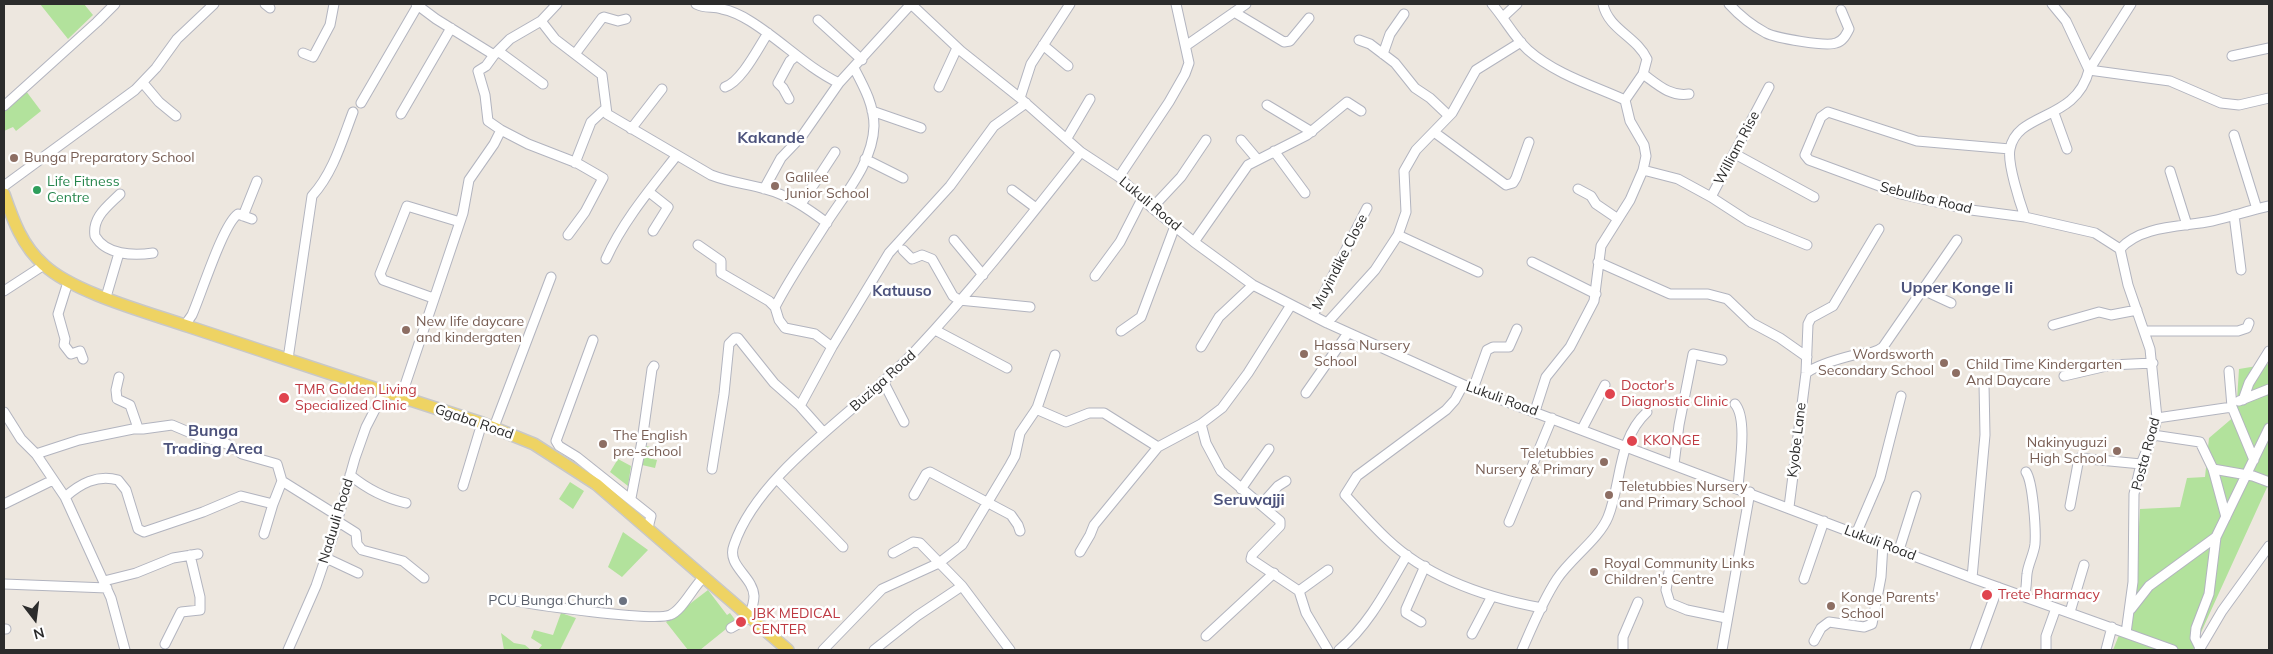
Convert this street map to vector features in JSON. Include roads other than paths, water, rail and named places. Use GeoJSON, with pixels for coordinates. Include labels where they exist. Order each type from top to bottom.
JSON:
{"type":"FeatureCollection","features":[{"type":"Feature","properties":{"kind":"main road","name":"Ggaba Road"},"geometry":{"type":"LineString","coordinates":[[4,194],[22,240],[44,266],[68,282],[185,325],[494,427],[534,444],[575,469],[648,528],[784,649]]}},
{"type":"Feature","properties":{"kind":"street"},"geometry":{"type":"LineString","coordinates":[[4,106],[115,4]]}},
{"type":"Feature","properties":{"kind":"street"},"geometry":{"type":"LineString","coordinates":[[4,186],[142,83],[177,39],[214,4]]}},
{"type":"Feature","properties":{"kind":"street"},"geometry":{"type":"LineString","coordinates":[[303,53],[313,57],[330,25],[334,4]]}},
{"type":"Feature","properties":{"kind":"street"},"geometry":{"type":"LineString","coordinates":[[361,102],[417,4],[450,28],[496,52],[543,84]]}},
{"type":"Feature","properties":{"kind":"street"},"geometry":{"type":"LineString","coordinates":[[557,4],[541,21],[521,31],[496,52],[478,73],[485,95],[488,121],[528,144],[575,163],[602,177],[604,180],[585,212],[568,234]]}},
{"type":"Feature","properties":{"kind":"street"},"geometry":{"type":"LineString","coordinates":[[696,4],[706,8],[721,8],[736,14],[768,33],[796,56],[839,83]]}},
{"type":"Feature","properties":{"kind":"street"},"geometry":{"type":"LineString","coordinates":[[764,189],[781,158],[802,136],[839,83],[862,60],[911,4]]}},
{"type":"Feature","properties":{"kind":"street","name":"Lukuli Road"},"geometry":{"type":"LineString","coordinates":[[911,4],[957,48],[1023,100],[1081,152],[1118,177],[1194,242],[1253,285],[1327,323],[1473,389],[1750,492],[1972,578],[2173,650]]}},
{"type":"Feature","properties":{"kind":"street"},"geometry":{"type":"LineString","coordinates":[[800,406],[832,347],[888,253],[950,186],[994,126],[1023,100],[1027,73],[1070,4]]}},
{"type":"Feature","properties":{"kind":"street"},"geometry":{"type":"LineString","coordinates":[[1118,177],[1185,74],[1189,63],[1187,45],[1180,25],[1176,4]]}},
{"type":"Feature","properties":{"kind":"street"},"geometry":{"type":"LineString","coordinates":[[1187,45],[1246,4]]}},
{"type":"Feature","properties":{"kind":"street"},"geometry":{"type":"LineString","coordinates":[[1492,4],[1521,42],[1538,58],[1559,70],[1626,100]]}},
{"type":"Feature","properties":{"kind":"street"},"geometry":{"type":"LineString","coordinates":[[1503,17],[1517,4]]}},
{"type":"Feature","properties":{"kind":"street"},"geometry":{"type":"LineString","coordinates":[[1534,411],[1546,377],[1570,347],[1596,294],[1601,246],[1630,200],[1643,170],[1646,156],[1644,145],[1630,121],[1626,100],[1647,65],[1645,54],[1612,22],[1603,4]]}},
{"type":"Feature","properties":{"kind":"street"},"geometry":{"type":"LineString","coordinates":[[1729,4],[1744,18],[1767,34],[1784,39],[1832,44],[1842,40],[1849,29],[1841,10]]}},
{"type":"Feature","properties":{"kind":"street"},"geometry":{"type":"LineString","coordinates":[[2052,4],[2066,21],[2089,70]]}},
{"type":"Feature","properties":{"kind":"street"},"geometry":{"type":"LineString","coordinates":[[2025,217],[2010,160],[2010,149],[2015,137],[2027,125],[2054,113],[2070,102],[2078,93],[2086,80],[2089,70],[2131,4]]}},
{"type":"Feature","properties":{"kind":"street"},"geometry":{"type":"LineString","coordinates":[[1234,12],[1284,42],[1290,41],[1309,18]]}},
{"type":"Feature","properties":{"kind":"street"},"geometry":{"type":"LineString","coordinates":[[1383,54],[1390,34],[1404,14]]}},
{"type":"Feature","properties":{"kind":"street"},"geometry":{"type":"LineString","coordinates":[[575,54],[602,18],[618,22],[626,19]]}},
{"type":"Feature","properties":{"kind":"street"},"geometry":{"type":"LineString","coordinates":[[818,20],[862,60]]}},
{"type":"Feature","properties":{"kind":"street"},"geometry":{"type":"LineString","coordinates":[[541,21],[555,39],[603,77],[607,114],[712,175],[728,182],[764,189],[801,204],[827,222]]}},
{"type":"Feature","properties":{"kind":"street"},"geometry":{"type":"LineString","coordinates":[[401,114],[450,28]]}},
{"type":"Feature","properties":{"kind":"street"},"geometry":{"type":"LineString","coordinates":[[725,87],[730,85],[740,74],[768,33]]}},
{"type":"Feature","properties":{"kind":"street"},"geometry":{"type":"LineString","coordinates":[[1359,40],[1370,44],[1394,63],[1415,88],[1430,98],[1449,116]]}},
{"type":"Feature","properties":{"kind":"street"},"geometry":{"type":"LineString","coordinates":[[1327,323],[1375,270],[1398,235],[1406,212],[1404,171],[1416,150],[1449,116],[1476,70],[1521,42]]}},
{"type":"Feature","properties":{"kind":"street"},"geometry":{"type":"LineString","coordinates":[[1043,45],[1068,66]]}},
{"type":"Feature","properties":{"kind":"street"},"geometry":{"type":"LineString","coordinates":[[938,88],[957,48]]}},
{"type":"Feature","properties":{"kind":"street"},"geometry":{"type":"LineString","coordinates":[[2232,56],[2269,48]]}},
{"type":"Feature","properties":{"kind":"street"},"geometry":{"type":"LineString","coordinates":[[788,99],[784,88],[778,83],[790,61],[796,56]]}},
{"type":"Feature","properties":{"kind":"street"},"geometry":{"type":"LineString","coordinates":[[775,307],[787,283],[845,198],[872,141],[872,112],[867,94],[854,68]]}},
{"type":"Feature","properties":{"kind":"street"},"geometry":{"type":"LineString","coordinates":[[2089,70],[2170,81],[2221,103],[2239,104],[2269,98]]}},
{"type":"Feature","properties":{"kind":"street"},"geometry":{"type":"LineString","coordinates":[[1643,74],[1670,92],[1689,94]]}},
{"type":"Feature","properties":{"kind":"street"},"geometry":{"type":"LineString","coordinates":[[142,83],[159,102],[176,116]]}},
{"type":"Feature","properties":{"kind":"street","name":"William Rise"},"geometry":{"type":"LineString","coordinates":[[1643,170],[1678,179],[1712,198],[1769,87]]}},
{"type":"Feature","properties":{"kind":"street"},"geometry":{"type":"LineString","coordinates":[[631,129],[662,89]]}},
{"type":"Feature","properties":{"kind":"street"},"geometry":{"type":"LineString","coordinates":[[1067,138],[1090,99]]}},
{"type":"Feature","properties":{"kind":"street"},"geometry":{"type":"LineString","coordinates":[[1194,242],[1244,168],[1257,159],[1312,132],[1347,102],[1361,111]]}},
{"type":"Feature","properties":{"kind":"street"},"geometry":{"type":"LineString","coordinates":[[1267,105],[1312,132]]}},
{"type":"Feature","properties":{"kind":"street"},"geometry":{"type":"LineString","coordinates":[[575,163],[588,126],[605,109]]}},
{"type":"Feature","properties":{"kind":"street"},"geometry":{"type":"LineString","coordinates":[[288,359],[312,196],[319,188],[337,154],[353,112]]}},
{"type":"Feature","properties":{"kind":"street"},"geometry":{"type":"LineString","coordinates":[[872,112],[920,128]]}},
{"type":"Feature","properties":{"kind":"street","name":"Sebuliba Road"},"geometry":{"type":"LineString","coordinates":[[2010,149],[1917,141],[1828,112],[1821,117],[1805,155],[1809,160],[1902,194],[1970,210],[2025,217],[2094,233],[2120,249]]}},
{"type":"Feature","properties":{"kind":"street"},"geometry":{"type":"LineString","coordinates":[[2054,113],[2067,149]]}},
{"type":"Feature","properties":{"kind":"street"},"geometry":{"type":"LineString","coordinates":[[401,397],[460,222],[468,180],[494,144],[501,130]]}},
{"type":"Feature","properties":{"kind":"street"},"geometry":{"type":"LineString","coordinates":[[1434,132],[1506,185],[1513,183],[1516,178],[1529,142]]}},
{"type":"Feature","properties":{"kind":"street"},"geometry":{"type":"LineString","coordinates":[[2234,135],[2257,209]]}},
{"type":"Feature","properties":{"kind":"street"},"geometry":{"type":"LineString","coordinates":[[1152,208],[1181,177],[1206,140]]}},
{"type":"Feature","properties":{"kind":"street"},"geometry":{"type":"LineString","coordinates":[[1241,140],[1257,159]]}},
{"type":"Feature","properties":{"kind":"street"},"geometry":{"type":"LineString","coordinates":[[1274,151],[1305,193]]}},
{"type":"Feature","properties":{"kind":"street"},"geometry":{"type":"LineString","coordinates":[[801,204],[835,152]]}},
{"type":"Feature","properties":{"kind":"street","name":"Buziga Road"},"geometry":{"type":"LineString","coordinates":[[749,618],[753,591],[736,565],[732,548],[747,517],[776,479],[824,433],[915,352],[964,299],[1081,152]]}},
{"type":"Feature","properties":{"kind":"street"},"geometry":{"type":"LineString","coordinates":[[1735,154],[1814,197]]}},
{"type":"Feature","properties":{"kind":"street"},"geometry":{"type":"LineString","coordinates":[[606,259],[612,246],[677,155]]}},
{"type":"Feature","properties":{"kind":"street"},"geometry":{"type":"LineString","coordinates":[[865,159],[903,178]]}},
{"type":"Feature","properties":{"kind":"street"},"geometry":{"type":"LineString","coordinates":[[2170,171],[2187,225]]}},
{"type":"Feature","properties":{"kind":"street"},"geometry":{"type":"LineString","coordinates":[[243,216],[257,181]]}},
{"type":"Feature","properties":{"kind":"street"},"geometry":{"type":"LineString","coordinates":[[1578,189],[1591,196],[1596,204],[1618,219]]}},
{"type":"Feature","properties":{"kind":"street"},"geometry":{"type":"LineString","coordinates":[[1012,190],[1036,208]]}},
{"type":"Feature","properties":{"kind":"street"},"geometry":{"type":"LineString","coordinates":[[649,192],[668,207],[653,232]]}},
{"type":"Feature","properties":{"kind":"street"},"geometry":{"type":"LineString","coordinates":[[120,194],[98,218],[94,232],[98,242],[119,253],[153,253]]}},
{"type":"Feature","properties":{"kind":"street"},"geometry":{"type":"LineString","coordinates":[[1712,198],[1748,221],[1808,245]]}},
{"type":"Feature","properties":{"kind":"street"},"geometry":{"type":"LineString","coordinates":[[1095,276],[1120,242],[1142,199]]}},
{"type":"Feature","properties":{"kind":"street"},"geometry":{"type":"LineString","coordinates":[[433,298],[382,280],[380,274],[407,206],[460,222]]}},
{"type":"Feature","properties":{"kind":"street"},"geometry":{"type":"LineString","coordinates":[[2120,249],[2130,240],[2141,235],[2269,206]]}},
{"type":"Feature","properties":{"kind":"street","name":"Muyindike Close"},"geometry":{"type":"LineString","coordinates":[[1313,315],[1367,208]]}},
{"type":"Feature","properties":{"kind":"street"},"geometry":{"type":"LineString","coordinates":[[185,325],[192,315],[220,243],[233,217],[238,214],[252,219]]}},
{"type":"Feature","properties":{"kind":"street"},"geometry":{"type":"LineString","coordinates":[[2234,215],[2241,270]]}},
{"type":"Feature","properties":{"kind":"street"},"geometry":{"type":"LineString","coordinates":[[1121,331],[1141,317],[1175,226]]}},
{"type":"Feature","properties":{"kind":"street","name":"Kyobe Lane"},"geometry":{"type":"LineString","coordinates":[[1789,507],[1806,373],[1808,324],[1811,318],[1833,306],[1879,229]]}},
{"type":"Feature","properties":{"kind":"street"},"geometry":{"type":"LineString","coordinates":[[1398,235],[1478,272]]}},
{"type":"Feature","properties":{"kind":"street"},"geometry":{"type":"LineString","coordinates":[[954,240],[983,275]]}},
{"type":"Feature","properties":{"kind":"street"},"geometry":{"type":"LineString","coordinates":[[1806,373],[1829,362],[1878,351],[1887,343],[1957,240]]}},
{"type":"Feature","properties":{"kind":"street"},"geometry":{"type":"LineString","coordinates":[[698,245],[721,262],[721,273],[769,301],[775,307],[779,320],[785,328],[815,334],[832,347]]}},
{"type":"Feature","properties":{"kind":"street","name":"Posta Road"},"geometry":{"type":"LineString","coordinates":[[2120,249],[2153,362],[2157,418],[2153,435],[2141,464],[2134,494],[2131,610],[2126,633]]}},
{"type":"Feature","properties":{"kind":"street"},"geometry":{"type":"LineString","coordinates":[[903,250],[912,259],[922,255],[932,260],[953,296],[959,300],[1030,307]]}},
{"type":"Feature","properties":{"kind":"street"},"geometry":{"type":"LineString","coordinates":[[106,297],[119,253]]}},
{"type":"Feature","properties":{"kind":"street"},"geometry":{"type":"LineString","coordinates":[[1532,262],[1596,294]]}},
{"type":"Feature","properties":{"kind":"street"},"geometry":{"type":"LineString","coordinates":[[1598,262],[1670,294],[1708,294],[1727,299],[1752,323],[1780,338],[1807,357]]}},
{"type":"Feature","properties":{"kind":"street"},"geometry":{"type":"LineString","coordinates":[[4,291],[44,266]]}},
{"type":"Feature","properties":{"kind":"street"},"geometry":{"type":"LineString","coordinates":[[494,427],[551,277]]}},
{"type":"Feature","properties":{"kind":"street"},"geometry":{"type":"LineString","coordinates":[[68,282],[58,314],[64,345],[71,354],[80,352],[83,359]]}},
{"type":"Feature","properties":{"kind":"street"},"geometry":{"type":"LineString","coordinates":[[1201,347],[1218,317],[1253,285]]}},
{"type":"Feature","properties":{"kind":"street"},"geometry":{"type":"LineString","coordinates":[[1923,290],[1951,303]]}},
{"type":"Feature","properties":{"kind":"street"},"geometry":{"type":"LineString","coordinates":[[1080,552],[1094,525],[1158,447],[1201,424],[1222,408],[1235,392],[1292,305]]}},
{"type":"Feature","properties":{"kind":"street"},"geometry":{"type":"LineString","coordinates":[[2053,325],[2099,312],[2112,315],[2137,310]]}},
{"type":"Feature","properties":{"kind":"street"},"geometry":{"type":"LineString","coordinates":[[2144,331],[2238,331],[2248,328],[2249,323]]}},
{"type":"Feature","properties":{"kind":"street"},"geometry":{"type":"LineString","coordinates":[[1473,389],[1487,350],[1493,347],[1509,348],[1517,329]]}},
{"type":"Feature","properties":{"kind":"street"},"geometry":{"type":"LineString","coordinates":[[935,330],[1007,368]]}},
{"type":"Feature","properties":{"kind":"street"},"geometry":{"type":"LineString","coordinates":[[1306,393],[1348,333]]}},
{"type":"Feature","properties":{"kind":"street"},"geometry":{"type":"LineString","coordinates":[[712,469],[724,394],[729,344],[735,338],[738,338],[774,383],[800,406],[824,433]]}},
{"type":"Feature","properties":{"kind":"street"},"geometry":{"type":"LineString","coordinates":[[593,340],[556,441],[558,446],[578,457],[652,516],[648,528]]}},
{"type":"Feature","properties":{"kind":"street"},"geometry":{"type":"LineString","coordinates":[[2243,400],[2249,383],[2269,351]]}},
{"type":"Feature","properties":{"kind":"street"},"geometry":{"type":"LineString","coordinates":[[1674,464],[1682,407],[1693,354],[1722,360]]}},
{"type":"Feature","properties":{"kind":"street"},"geometry":{"type":"LineString","coordinates":[[823,650],[882,589],[939,563],[962,545],[1015,456],[1020,433],[1036,409],[1055,355]]}},
{"type":"Feature","properties":{"kind":"street"},"geometry":{"type":"LineString","coordinates":[[2064,376],[2105,366],[2153,362]]}},
{"type":"Feature","properties":{"kind":"street"},"geometry":{"type":"LineString","coordinates":[[630,498],[654,366]]}},
{"type":"Feature","properties":{"kind":"street"},"geometry":{"type":"LineString","coordinates":[[2230,371],[2233,405],[2254,460]]}},
{"type":"Feature","properties":{"kind":"street"},"geometry":{"type":"LineString","coordinates":[[119,377],[116,390],[117,400],[130,405],[138,428]]}},
{"type":"Feature","properties":{"kind":"street"},"geometry":{"type":"LineString","coordinates":[[883,381],[904,422]]}},
{"type":"Feature","properties":{"kind":"street"},"geometry":{"type":"LineString","coordinates":[[1972,578],[1985,435],[1984,384]]}},
{"type":"Feature","properties":{"kind":"street"},"geometry":{"type":"LineString","coordinates":[[1463,385],[1455,400],[1446,410],[1357,476],[1345,495],[1388,540],[1425,566],[1452,580],[1492,596],[1542,608]]}},
{"type":"Feature","properties":{"kind":"street"},"geometry":{"type":"LineString","coordinates":[[1582,429],[1605,385]]}},
{"type":"Feature","properties":{"kind":"street"},"geometry":{"type":"LineString","coordinates":[[2157,418],[2233,405],[2269,389]]}},
{"type":"Feature","properties":{"kind":"street","name":"Naduuli Road"},"geometry":{"type":"LineString","coordinates":[[288,650],[326,558],[366,427],[384,392]]}},
{"type":"Feature","properties":{"kind":"street"},"geometry":{"type":"LineString","coordinates":[[1856,534],[1880,478],[1901,396]]}},
{"type":"Feature","properties":{"kind":"street"},"geometry":{"type":"LineString","coordinates":[[1735,404],[1740,410],[1741,424],[1738,488]]}},
{"type":"Feature","properties":{"kind":"street"},"geometry":{"type":"LineString","coordinates":[[1036,409],[1066,422],[1089,413],[1104,413],[1158,447]]}},
{"type":"Feature","properties":{"kind":"street"},"geometry":{"type":"LineString","coordinates":[[4,412],[21,439],[36,454],[65,497],[106,585],[125,650]]}},
{"type":"Feature","properties":{"kind":"street"},"geometry":{"type":"LineString","coordinates":[[1522,650],[1557,579],[1605,523],[1611,508],[1625,445],[1634,425],[1647,412]]}},
{"type":"Feature","properties":{"kind":"street"},"geometry":{"type":"LineString","coordinates":[[1509,522],[1552,418]]}},
{"type":"Feature","properties":{"kind":"street"},"geometry":{"type":"LineString","coordinates":[[463,486],[482,423]]}},
{"type":"Feature","properties":{"kind":"street"},"geometry":{"type":"LineString","coordinates":[[1201,424],[1206,442],[1221,471],[1279,519],[1281,524],[1251,558],[1299,591],[1306,613],[1328,650]]}},
{"type":"Feature","properties":{"kind":"street"},"geometry":{"type":"LineString","coordinates":[[36,454],[79,440],[138,428],[176,425],[198,436],[227,444],[242,454],[277,464],[282,481],[264,534]]}},
{"type":"Feature","properties":{"kind":"street"},"geometry":{"type":"LineString","coordinates":[[2199,649],[2195,638],[2196,628],[2209,594],[2216,537],[2269,428]]}},
{"type":"Feature","properties":{"kind":"street"},"geometry":{"type":"LineString","coordinates":[[2153,435],[2200,442],[2213,469],[2226,517]]}},
{"type":"Feature","properties":{"kind":"street"},"geometry":{"type":"LineString","coordinates":[[1241,489],[1269,449]]}},
{"type":"Feature","properties":{"kind":"street"},"geometry":{"type":"LineString","coordinates":[[2070,506],[2078,458],[2141,464]]}},
{"type":"Feature","properties":{"kind":"street"},"geometry":{"type":"LineString","coordinates":[[2213,469],[2269,482]]}},
{"type":"Feature","properties":{"kind":"street"},"geometry":{"type":"LineString","coordinates":[[914,495],[926,474],[930,472],[950,481],[987,504],[1010,515],[1020,531]]}},
{"type":"Feature","properties":{"kind":"street"},"geometry":{"type":"LineString","coordinates":[[2024,596],[2028,586],[2027,574],[2035,542],[2033,492],[2030,478],[2026,472]]}},
{"type":"Feature","properties":{"kind":"street"},"geometry":{"type":"LineString","coordinates":[[350,475],[378,494],[406,503]]}},
{"type":"Feature","properties":{"kind":"street"},"geometry":{"type":"LineString","coordinates":[[65,497],[91,480],[106,478],[118,480],[126,490],[138,529],[144,532],[203,512],[241,496],[273,504]]}},
{"type":"Feature","properties":{"kind":"street"},"geometry":{"type":"LineString","coordinates":[[776,479],[843,547]]}},
{"type":"Feature","properties":{"kind":"street"},"geometry":{"type":"LineString","coordinates":[[4,504],[52,480]]}},
{"type":"Feature","properties":{"kind":"street"},"geometry":{"type":"LineString","coordinates":[[282,481],[338,518],[356,533],[358,547],[362,550],[403,561],[424,578]]}},
{"type":"Feature","properties":{"kind":"street"},"geometry":{"type":"LineString","coordinates":[[1261,505],[1278,486],[1286,481]]}},
{"type":"Feature","properties":{"kind":"street"},"geometry":{"type":"LineString","coordinates":[[1722,650],[1726,618],[1750,492]]}},
{"type":"Feature","properties":{"kind":"street"},"geometry":{"type":"LineString","coordinates":[[1899,550],[1916,496]]}},
{"type":"Feature","properties":{"kind":"street"},"geometry":{"type":"LineString","coordinates":[[1804,579],[1824,521]]}},
{"type":"Feature","properties":{"kind":"street"},"geometry":{"type":"LineString","coordinates":[[2131,610],[2149,586],[2216,537]]}},
{"type":"Feature","properties":{"kind":"street"},"geometry":{"type":"LineString","coordinates":[[893,553],[912,542],[917,542],[962,586],[1010,650]]}},
{"type":"Feature","properties":{"kind":"street"},"geometry":{"type":"LineString","coordinates":[[1814,641],[1821,628],[1829,622],[1864,626],[1872,624],[1881,577],[1883,544]]}},
{"type":"Feature","properties":{"kind":"street"},"geometry":{"type":"LineString","coordinates":[[2199,649],[2222,611],[2269,546]]}},
{"type":"Feature","properties":{"kind":"street"},"geometry":{"type":"LineString","coordinates":[[4,584],[106,585],[159,563],[194,554],[200,610],[181,612],[165,644]]}},
{"type":"Feature","properties":{"kind":"street"},"geometry":{"type":"LineString","coordinates":[[1339,650],[1353,638],[1367,621],[1407,555]]}},
{"type":"Feature","properties":{"kind":"street"},"geometry":{"type":"LineString","coordinates":[[326,558],[358,573]]}},
{"type":"Feature","properties":{"kind":"street"},"geometry":{"type":"LineString","coordinates":[[2070,612],[2084,565]]}},
{"type":"Feature","properties":{"kind":"street"},"geometry":{"type":"LineString","coordinates":[[1421,622],[1406,613],[1406,609],[1425,566]]}},
{"type":"Feature","properties":{"kind":"street"},"geometry":{"type":"LineString","coordinates":[[1670,566],[1666,590],[1670,603],[1687,610],[1726,618]]}},
{"type":"Feature","properties":{"kind":"street"},"geometry":{"type":"LineString","coordinates":[[1299,591],[1328,570]]}},
{"type":"Feature","properties":{"kind":"street"},"geometry":{"type":"LineString","coordinates":[[1206,636],[1274,573]]}},
{"type":"Feature","properties":{"kind":"street"},"geometry":{"type":"LineString","coordinates":[[505,599],[638,616],[668,616],[676,612],[696,585],[704,578]]}},
{"type":"Feature","properties":{"kind":"street"},"geometry":{"type":"LineString","coordinates":[[874,650],[917,616],[962,586]]}},
{"type":"Feature","properties":{"kind":"street"},"geometry":{"type":"LineString","coordinates":[[1975,650],[1998,587]]}},
{"type":"Feature","properties":{"kind":"street"},"geometry":{"type":"LineString","coordinates":[[1472,634],[1492,596]]}},
{"type":"Feature","properties":{"kind":"street"},"geometry":{"type":"LineString","coordinates":[[1623,650],[1622,637],[1638,602]]}},
{"type":"Feature","properties":{"kind":"street"},"geometry":{"type":"LineString","coordinates":[[2046,650],[2046,636],[2056,608]]}},
{"type":"Feature","properties":{"kind":"street"},"geometry":{"type":"LineString","coordinates":[[731,628],[749,618]]}},
{"type":"Feature","properties":{"kind":"street"},"geometry":{"type":"LineString","coordinates":[[2106,650],[2112,627]]}},
{"type":"Feature","properties":{"kind":"place","name":"Bunga Preparatory School"},"geometry":{"type":"Point","coordinates":[14,158]}},
{"type":"Feature","properties":{"kind":"place","name":"Galilee Junior School"},"geometry":{"type":"Point","coordinates":[775,186]}},
{"type":"Feature","properties":{"kind":"place","name":"Life Fitness Centre"},"geometry":{"type":"Point","coordinates":[37,190]}},
{"type":"Feature","properties":{"kind":"place","name":"New life daycare and kindergaten"},"geometry":{"type":"Point","coordinates":[406,330]}},
{"type":"Feature","properties":{"kind":"place","name":"Hassa Nursery School"},"geometry":{"type":"Point","coordinates":[1304,354]}},
{"type":"Feature","properties":{"kind":"place","name":"Wordsworth Secondary School"},"geometry":{"type":"Point","coordinates":[1944,363]}},
{"type":"Feature","properties":{"kind":"place","name":"Child Time Kindergarten And Daycare"},"geometry":{"type":"Point","coordinates":[1956,373]}},
{"type":"Feature","properties":{"kind":"place","name":"Doctor's Diagnostic Clinic"},"geometry":{"type":"Point","coordinates":[1610,394]}},
{"type":"Feature","properties":{"kind":"place","name":"TMR Golden Living Specialized Clinic"},"geometry":{"type":"Point","coordinates":[284,398]}},
{"type":"Feature","properties":{"kind":"place","name":"KKONGE"},"geometry":{"type":"Point","coordinates":[1632,441]}},
{"type":"Feature","properties":{"kind":"place","name":"The English pre-school"},"geometry":{"type":"Point","coordinates":[603,444]}},
{"type":"Feature","properties":{"kind":"place","name":"Nakinyuguzi High School"},"geometry":{"type":"Point","coordinates":[2117,451]}},
{"type":"Feature","properties":{"kind":"place","name":"Teletubbies Nursery & Primary"},"geometry":{"type":"Point","coordinates":[1604,462]}},
{"type":"Feature","properties":{"kind":"place","name":"Teletubbies Nursery and Primary School"},"geometry":{"type":"Point","coordinates":[1609,495]}},
{"type":"Feature","properties":{"kind":"place","name":"Royal Community Links Children's Centre"},"geometry":{"type":"Point","coordinates":[1594,572]}},
{"type":"Feature","properties":{"kind":"place","name":"Trete Pharmacy"},"geometry":{"type":"Point","coordinates":[1987,595]}},
{"type":"Feature","properties":{"kind":"place","name":"PCU Bunga Church"},"geometry":{"type":"Point","coordinates":[623,601]}},
{"type":"Feature","properties":{"kind":"place","name":"Konge Parents' School"},"geometry":{"type":"Point","coordinates":[1831,606]}},
{"type":"Feature","properties":{"kind":"place","name":"JBK MEDICAL CENTER"},"geometry":{"type":"Point","coordinates":[741,622]}},
{"type":"Feature","properties":{"kind":"district","name":"Kakande"},"geometry":{"type":"Point","coordinates":[771,138]}},
{"type":"Feature","properties":{"kind":"district","name":"Upper Konge Ii"},"geometry":{"type":"Point","coordinates":[1957,288]}},
{"type":"Feature","properties":{"kind":"district","name":"Katuuso"},"geometry":{"type":"Point","coordinates":[902,291]}},
{"type":"Feature","properties":{"kind":"district","name":"Bunga Trading Area"},"geometry":{"type":"Point","coordinates":[213,440]}},
{"type":"Feature","properties":{"kind":"district","name":"Seruwajji"},"geometry":{"type":"Point","coordinates":[1249,500]}}]}
